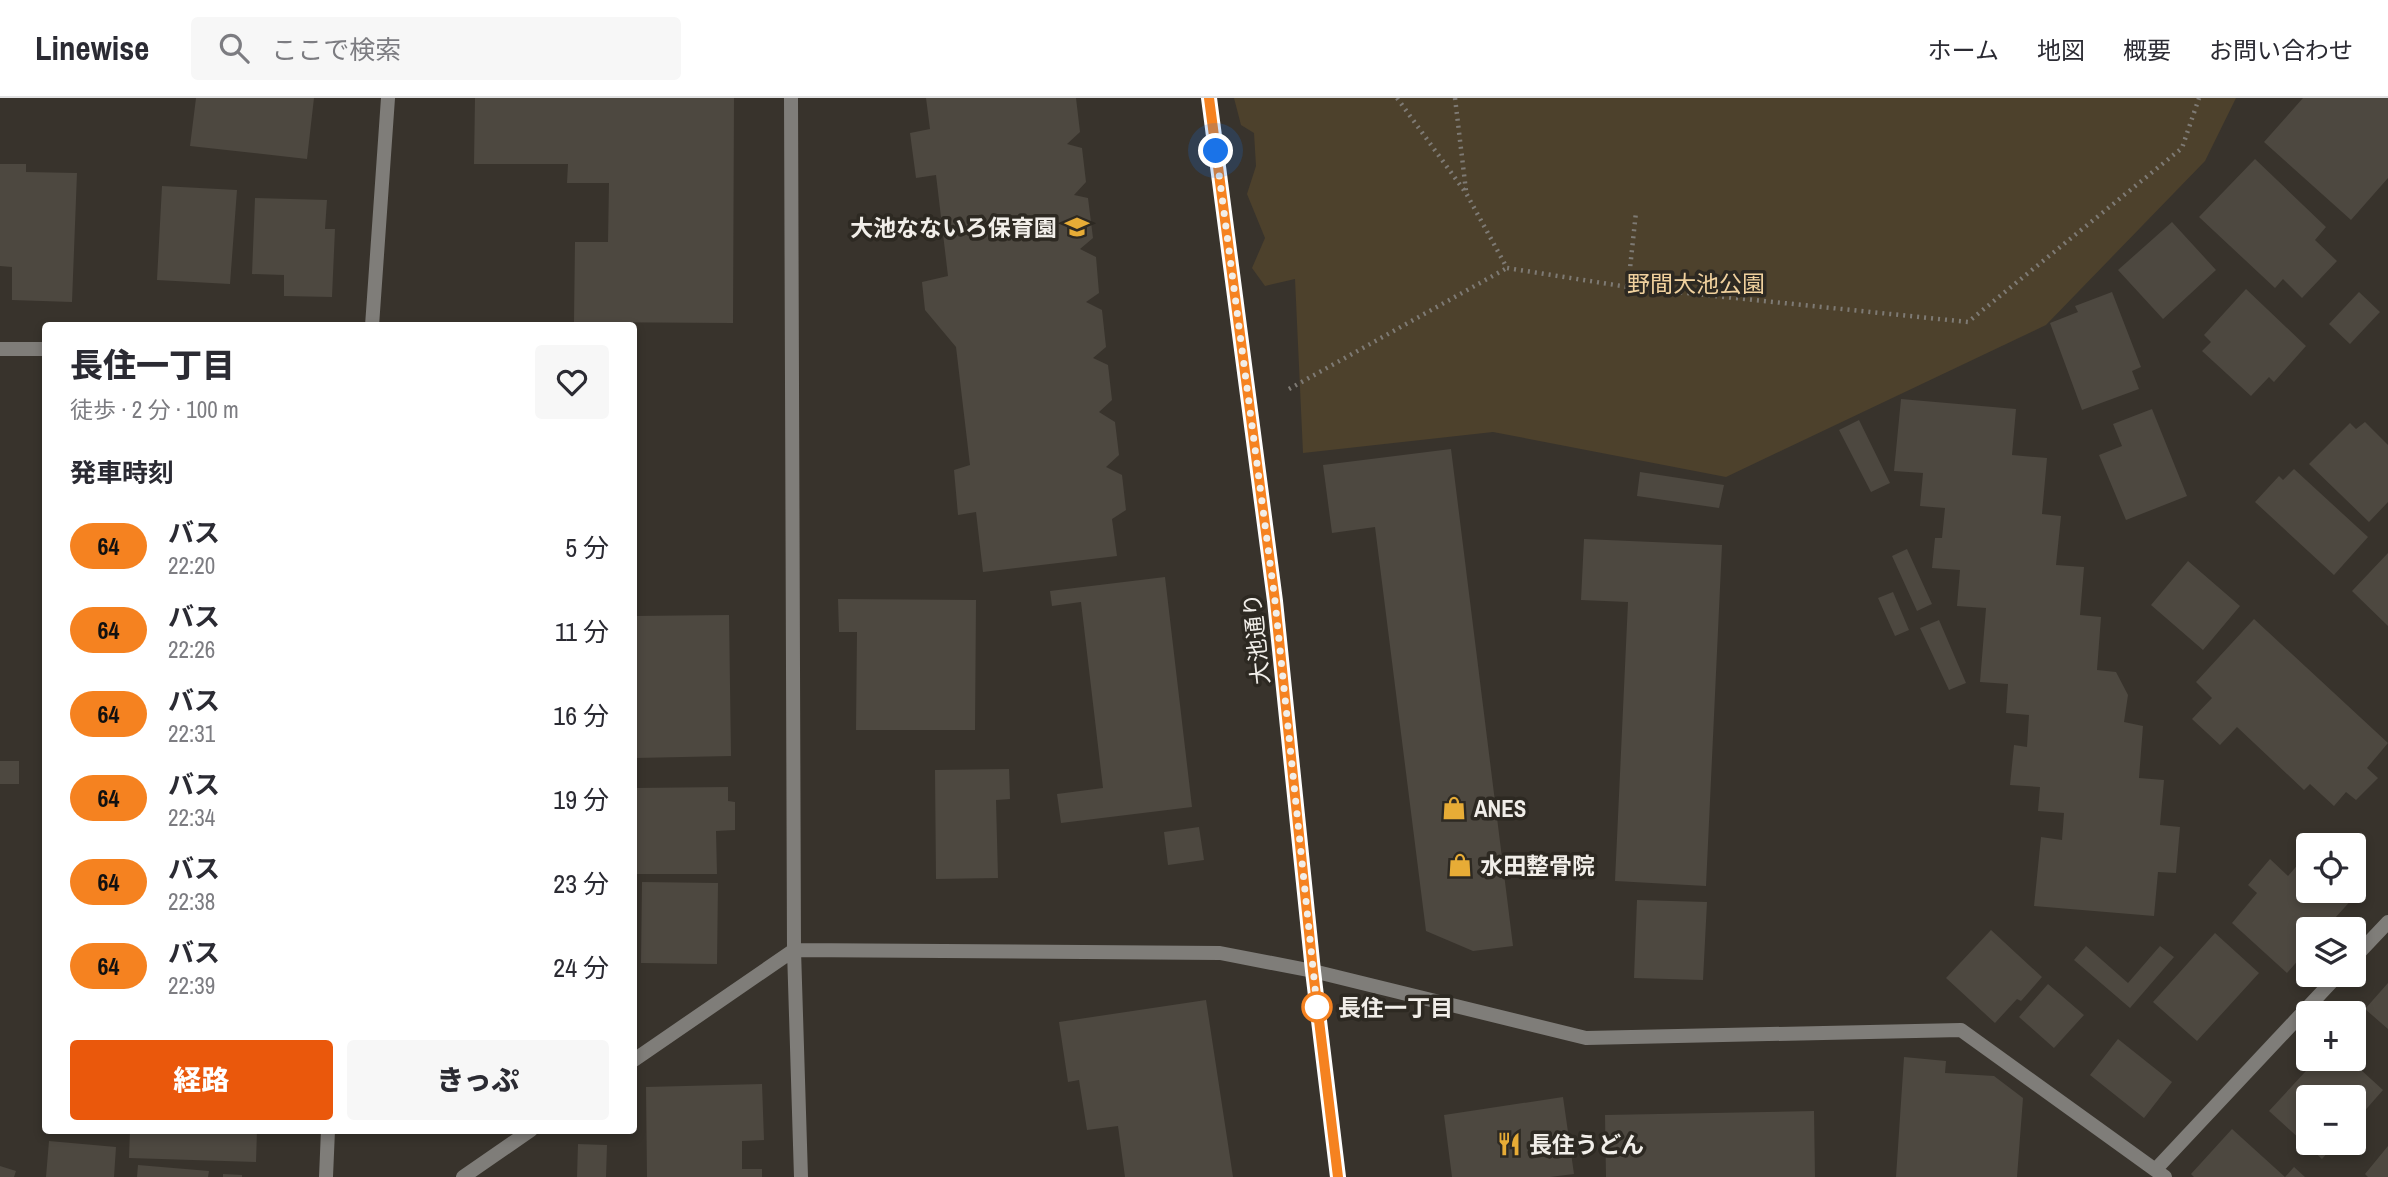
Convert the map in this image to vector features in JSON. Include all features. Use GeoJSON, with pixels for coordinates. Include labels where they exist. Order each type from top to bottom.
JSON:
{"type":"FeatureCollection","features":[{"type":"Feature","properties":{"kind":"street"},"geometry":{"type":"LineString","coordinates":[[372,322],[388,98]]}},
{"type":"Feature","properties":{"kind":"street"},"geometry":{"type":"LineString","coordinates":[[791,98],[794,950],[801,1177]]}},
{"type":"Feature","properties":{"kind":"street","name":"大池通り"},"geometry":{"type":"LineString","coordinates":[[1209,98],[1275,601],[1313,971],[1338,1177]]}},
{"type":"Feature","properties":{"kind":"street"},"geometry":{"type":"LineString","coordinates":[[0,349],[42,349]]}},
{"type":"Feature","properties":{"kind":"street"},"geometry":{"type":"LineString","coordinates":[[2366,945],[2388,922]]}},
{"type":"Feature","properties":{"kind":"street"},"geometry":{"type":"LineString","coordinates":[[637,1058],[794,950],[1220,953],[1313,971],[1586,1038],[1961,1030],[2161,1173],[2327,987]]}},
{"type":"Feature","properties":{"kind":"street"},"geometry":{"type":"LineString","coordinates":[[326,1177],[328,1134]]}},
{"type":"Feature","properties":{"kind":"street"},"geometry":{"type":"LineString","coordinates":[[463,1177],[525,1134]]}},
{"type":"Feature","properties":{"kind":"path"},"geometry":{"type":"LineString","coordinates":[[1397,98],[1466,193],[1507,268]]}},
{"type":"Feature","properties":{"kind":"path"},"geometry":{"type":"LineString","coordinates":[[1455,98],[1466,193]]}},
{"type":"Feature","properties":{"kind":"path"},"geometry":{"type":"LineString","coordinates":[[1289,389],[1507,268],[1628,287],[1968,322],[2182,148],[2199,98]]}},
{"type":"Feature","properties":{"kind":"path"},"geometry":{"type":"LineString","coordinates":[[1628,287],[1636,212]]}},
{"type":"Feature","properties":{"kind":"green space","name":"野間大池公園"},"geometry":{"type":"Polygon","coordinates":[[[1234,98],[2236,98],[2205,161],[2046,325],[1726,477],[1493,432],[1303,453],[1295,279],[1265,286],[1252,268],[1265,238],[1247,194],[1256,166],[1254,133],[1241,125],[1234,98]]]}},
{"type":"Feature","properties":{"kind":"building"},"geometry":{"type":"Polygon","coordinates":[[[196,98],[314,98],[307,159],[190,146],[196,98]]]}},
{"type":"Feature","properties":{"kind":"building"},"geometry":{"type":"Polygon","coordinates":[[[475,98],[734,98],[733,323],[574,322],[575,242],[608,242],[609,183],[567,183],[568,164],[474,164],[475,98]]]}},
{"type":"Feature","properties":{"kind":"building"},"geometry":{"type":"Polygon","coordinates":[[[926,98],[1076,98],[1080,132],[1067,144],[1082,148],[1086,182],[1074,195],[1088,198],[1093,238],[1080,249],[1096,257],[1099,293],[1086,302],[1102,310],[1106,347],[1093,358],[1108,365],[1112,400],[1099,412],[1115,422],[1119,455],[1106,467],[1122,475],[1126,510],[1112,519],[1117,556],[983,572],[976,512],[958,515],[954,470],[970,465],[956,347],[925,310],[922,282],[948,276],[936,175],[916,178],[910,133],[930,129],[926,98]]]}},
{"type":"Feature","properties":{"kind":"building"},"geometry":{"type":"Polygon","coordinates":[[[2303,98],[2388,98],[2388,178],[2351,220],[2264,142],[2303,98]]]}},
{"type":"Feature","properties":{"kind":"building"},"geometry":{"type":"Polygon","coordinates":[[[2255,159],[2326,227],[2315,240],[2337,261],[2302,298],[2283,279],[2275,288],[2199,217],[2255,159]]]}},
{"type":"Feature","properties":{"kind":"building"},"geometry":{"type":"Polygon","coordinates":[[[0,164],[26,164],[26,172],[77,173],[72,302],[12,300],[12,267],[0,266],[0,164]]]}},
{"type":"Feature","properties":{"kind":"building"},"geometry":{"type":"Polygon","coordinates":[[[162,186],[237,190],[230,284],[157,280],[162,186]]]}},
{"type":"Feature","properties":{"kind":"building"},"geometry":{"type":"Polygon","coordinates":[[[255,198],[327,200],[325,229],[335,229],[332,297],[284,296],[284,275],[252,274],[255,198]]]}},
{"type":"Feature","properties":{"kind":"building"},"geometry":{"type":"Polygon","coordinates":[[[2172,222],[2216,270],[2163,319],[2118,270],[2172,222]]]}},
{"type":"Feature","properties":{"kind":"building"},"geometry":{"type":"Polygon","coordinates":[[[2246,289],[2306,346],[2274,382],[2269,377],[2251,396],[2202,351],[2211,342],[2204,335],[2246,289]]]}},
{"type":"Feature","properties":{"kind":"building"},"geometry":{"type":"Polygon","coordinates":[[[2112,292],[2141,367],[2132,371],[2139,389],[2082,410],[2050,323],[2078,312],[2075,306],[2112,292]]]}},
{"type":"Feature","properties":{"kind":"building"},"geometry":{"type":"Polygon","coordinates":[[[2359,292],[2380,312],[2350,344],[2329,324],[2359,292]]]}},
{"type":"Feature","properties":{"kind":"building"},"geometry":{"type":"Polygon","coordinates":[[[1901,399],[2016,409],[2012,455],[2047,458],[2042,514],[2061,516],[2056,565],[2084,567],[2080,615],[2101,617],[2097,670],[2116,672],[2128,695],[2124,722],[2143,726],[2139,778],[2164,780],[2160,825],[2180,827],[2176,873],[2158,872],[2154,916],[2034,906],[2041,837],[2062,840],[2064,813],[2038,811],[2040,787],[2010,785],[2014,745],[2027,747],[2029,715],[2006,713],[2008,684],[1980,682],[1986,608],[1957,606],[1960,570],[1932,568],[1935,538],[1942,538],[1945,508],[1920,506],[1923,473],[1894,471],[1901,399]]]}},
{"type":"Feature","properties":{"kind":"building"},"geometry":{"type":"Polygon","coordinates":[[[2152,409],[2187,496],[2126,520],[2099,455],[2122,446],[2113,424],[2152,409]]]}},
{"type":"Feature","properties":{"kind":"building"},"geometry":{"type":"Polygon","coordinates":[[[1859,420],[1890,483],[1871,492],[1839,430],[1859,420]]]}},
{"type":"Feature","properties":{"kind":"building"},"geometry":{"type":"Polygon","coordinates":[[[2365,422],[2388,445],[2388,502],[2369,522],[2309,464],[2350,423],[2356,429],[2365,422]]]}},
{"type":"Feature","properties":{"kind":"building"},"geometry":{"type":"Polygon","coordinates":[[[1451,449],[1513,946],[1473,951],[1426,931],[1375,527],[1332,533],[1323,465],[1451,449]]]}},
{"type":"Feature","properties":{"kind":"building"},"geometry":{"type":"Polygon","coordinates":[[[2294,469],[2368,537],[2334,575],[2255,502],[2279,476],[2283,480],[2294,469]]]}},
{"type":"Feature","properties":{"kind":"building"},"geometry":{"type":"Polygon","coordinates":[[[1640,472],[1724,485],[1719,508],[1637,496],[1640,472]]]}},
{"type":"Feature","properties":{"kind":"building"},"geometry":{"type":"Polygon","coordinates":[[[1584,539],[1722,545],[1706,886],[1615,881],[1628,602],[1581,600],[1584,539]]]}},
{"type":"Feature","properties":{"kind":"building"},"geometry":{"type":"Polygon","coordinates":[[[1907,549],[1932,604],[1917,611],[1892,556],[1907,549]]]}},
{"type":"Feature","properties":{"kind":"building"},"geometry":{"type":"Polygon","coordinates":[[[2388,553],[2388,626],[2352,591],[2388,553]]]}},
{"type":"Feature","properties":{"kind":"building"},"geometry":{"type":"Polygon","coordinates":[[[2188,561],[2240,606],[2203,650],[2151,605],[2188,561]]]}},
{"type":"Feature","properties":{"kind":"building"},"geometry":{"type":"Polygon","coordinates":[[[1165,577],[1192,807],[1061,823],[1057,794],[1103,788],[1081,602],[1052,606],[1050,591],[1165,577]]]}},
{"type":"Feature","properties":{"kind":"building"},"geometry":{"type":"Polygon","coordinates":[[[1893,592],[1909,630],[1895,636],[1878,598],[1893,592]]]}},
{"type":"Feature","properties":{"kind":"building"},"geometry":{"type":"Polygon","coordinates":[[[838,599],[976,600],[975,730],[856,730],[857,632],[839,632],[838,599]]]}},
{"type":"Feature","properties":{"kind":"building"},"geometry":{"type":"Polygon","coordinates":[[[729,615],[731,756],[637,758],[637,616],[729,615]]]}},
{"type":"Feature","properties":{"kind":"building"},"geometry":{"type":"Polygon","coordinates":[[[2254,619],[2388,743],[2367,768],[2378,778],[2356,800],[2346,792],[2334,806],[2310,784],[2304,790],[2237,727],[2220,745],[2192,719],[2212,698],[2196,682],[2254,619]]]}},
{"type":"Feature","properties":{"kind":"building"},"geometry":{"type":"Polygon","coordinates":[[[1939,620],[1966,683],[1949,690],[1920,628],[1939,620]]]}},
{"type":"Feature","properties":{"kind":"building"},"geometry":{"type":"Polygon","coordinates":[[[0,761],[19,761],[19,784],[0,784],[0,761]]]}},
{"type":"Feature","properties":{"kind":"building"},"geometry":{"type":"Polygon","coordinates":[[[1009,769],[1010,799],[996,800],[998,878],[936,879],[935,770],[1009,769]]]}},
{"type":"Feature","properties":{"kind":"building"},"geometry":{"type":"Polygon","coordinates":[[[728,787],[728,801],[735,802],[735,830],[716,831],[717,874],[637,874],[637,788],[728,787]]]}},
{"type":"Feature","properties":{"kind":"building"},"geometry":{"type":"Polygon","coordinates":[[[1199,827],[1204,860],[1168,865],[1164,832],[1199,827]]]}},
{"type":"Feature","properties":{"kind":"building"},"geometry":{"type":"Polygon","coordinates":[[[2270,859],[2288,876],[2296,867],[2296,903],[2349,903],[2336,917],[2296,917],[2296,963],[2287,973],[2232,923],[2257,893],[2248,885],[2270,859]]]}},
{"type":"Feature","properties":{"kind":"building"},"geometry":{"type":"Polygon","coordinates":[[[642,882],[718,883],[717,964],[641,963],[642,882]]]}},
{"type":"Feature","properties":{"kind":"building"},"geometry":{"type":"Polygon","coordinates":[[[1637,900],[1707,902],[1703,980],[1634,978],[1637,900]]]}},
{"type":"Feature","properties":{"kind":"building"},"geometry":{"type":"Polygon","coordinates":[[[1991,930],[2042,977],[2021,1001],[2017,999],[1995,1023],[1946,978],[1991,930]]]}},
{"type":"Feature","properties":{"kind":"building"},"geometry":{"type":"Polygon","coordinates":[[[2215,933],[2259,973],[2197,1041],[2153,1002],[2215,933]]]}},
{"type":"Feature","properties":{"kind":"building"},"geometry":{"type":"Polygon","coordinates":[[[2086,946],[2128,983],[2160,946],[2174,957],[2130,1008],[2074,960],[2086,946]]]}},
{"type":"Feature","properties":{"kind":"building"},"geometry":{"type":"Polygon","coordinates":[[[2388,983],[2388,1029],[2366,1008],[2388,983]]]}},
{"type":"Feature","properties":{"kind":"building"},"geometry":{"type":"Polygon","coordinates":[[[2048,984],[2084,1015],[2054,1048],[2019,1017],[2048,984]]]}},
{"type":"Feature","properties":{"kind":"building"},"geometry":{"type":"Polygon","coordinates":[[[1206,1000],[1233,1177],[1125,1177],[1118,1126],[1087,1130],[1079,1080],[1068,1082],[1059,1022],[1206,1000]]]}},
{"type":"Feature","properties":{"kind":"building"},"geometry":{"type":"Polygon","coordinates":[[[2118,1039],[2172,1082],[2144,1118],[2090,1075],[2118,1039]]]}},
{"type":"Feature","properties":{"kind":"building"},"geometry":{"type":"Polygon","coordinates":[[[1904,1057],[1946,1061],[1945,1073],[1994,1076],[2023,1098],[2017,1177],[1896,1177],[1904,1057]]]}},
{"type":"Feature","properties":{"kind":"building"},"geometry":{"type":"Polygon","coordinates":[[[2306,1071],[2362,1071],[2383,1090],[2366,1109],[2366,1085],[2296,1085],[2296,1135],[2269,1111],[2306,1071]]]}},
{"type":"Feature","properties":{"kind":"building"},"geometry":{"type":"Polygon","coordinates":[[[762,1084],[764,1140],[742,1141],[742,1169],[762,1169],[762,1177],[647,1177],[646,1087],[762,1084]]]}},
{"type":"Feature","properties":{"kind":"building","name":"長住うどん"},"geometry":{"type":"Polygon","coordinates":[[[1563,1097],[1574,1174],[1550,1177],[1452,1177],[1444,1115],[1563,1097]]]}},
{"type":"Feature","properties":{"kind":"building"},"geometry":{"type":"Polygon","coordinates":[[[1814,1111],[1815,1177],[1606,1177],[1605,1115],[1814,1111]]]}},
{"type":"Feature","properties":{"kind":"building"},"geometry":{"type":"Polygon","coordinates":[[[2232,1129],[2285,1177],[2194,1177],[2191,1174],[2232,1129]]]}},
{"type":"Feature","properties":{"kind":"building"},"geometry":{"type":"Polygon","coordinates":[[[130,1134],[257,1134],[256,1162],[129,1158],[130,1134]]]}},
{"type":"Feature","properties":{"kind":"building"},"geometry":{"type":"Polygon","coordinates":[[[49,1141],[116,1147],[114,1177],[46,1177],[49,1141]]]}},
{"type":"Feature","properties":{"kind":"building"},"geometry":{"type":"Polygon","coordinates":[[[578,1144],[607,1145],[606,1177],[577,1177],[578,1144]]]}},
{"type":"Feature","properties":{"kind":"building"},"geometry":{"type":"Polygon","coordinates":[[[2388,1146],[2388,1177],[2368,1177],[2365,1174],[2388,1146]]]}},
{"type":"Feature","properties":{"kind":"building"},"geometry":{"type":"Polygon","coordinates":[[[138,1165],[209,1171],[208,1177],[137,1177],[138,1165]]]}},
{"type":"Feature","properties":{"kind":"building"},"geometry":{"type":"Polygon","coordinates":[[[0,1166],[16,1171],[14,1177],[0,1177],[0,1166]]]}},
{"type":"Feature","properties":{"kind":"building"},"geometry":{"type":"Polygon","coordinates":[[[2294,1167],[2305,1177],[2285,1177],[2294,1167]]]}},
{"type":"Feature","properties":{"kind":"building"},"geometry":{"type":"Polygon","coordinates":[[[223,1174],[242,1175],[242,1177],[223,1177],[223,1174]]]}},
{"type":"Feature","properties":{"kind":"bus line","name":"64"},"geometry":{"type":"LineString","coordinates":[[1209,98],[1275,601],[1313,971],[1338,1177]]}},
{"type":"Feature","properties":{"kind":"place","name":"大池なないろ保育園"},"geometry":{"type":"Point","coordinates":[1077,227]}},
{"type":"Feature","properties":{"kind":"place","name":"ANES"},"geometry":{"type":"Point","coordinates":[1454,808]}},
{"type":"Feature","properties":{"kind":"place","name":"水田整骨院"},"geometry":{"type":"Point","coordinates":[1460,865]}},
{"type":"Feature","properties":{"kind":"place","name":"長住一丁目"},"geometry":{"type":"Point","coordinates":[1317,1007]}},
{"type":"Feature","properties":{"kind":"place","name":"長住うどん"},"geometry":{"type":"Point","coordinates":[1509,1144]}},
{"type":"Feature","properties":{"kind":"route"},"geometry":{"type":"LineString","coordinates":[[1216,151],[1275,601],[1317,1007]]}}]}
